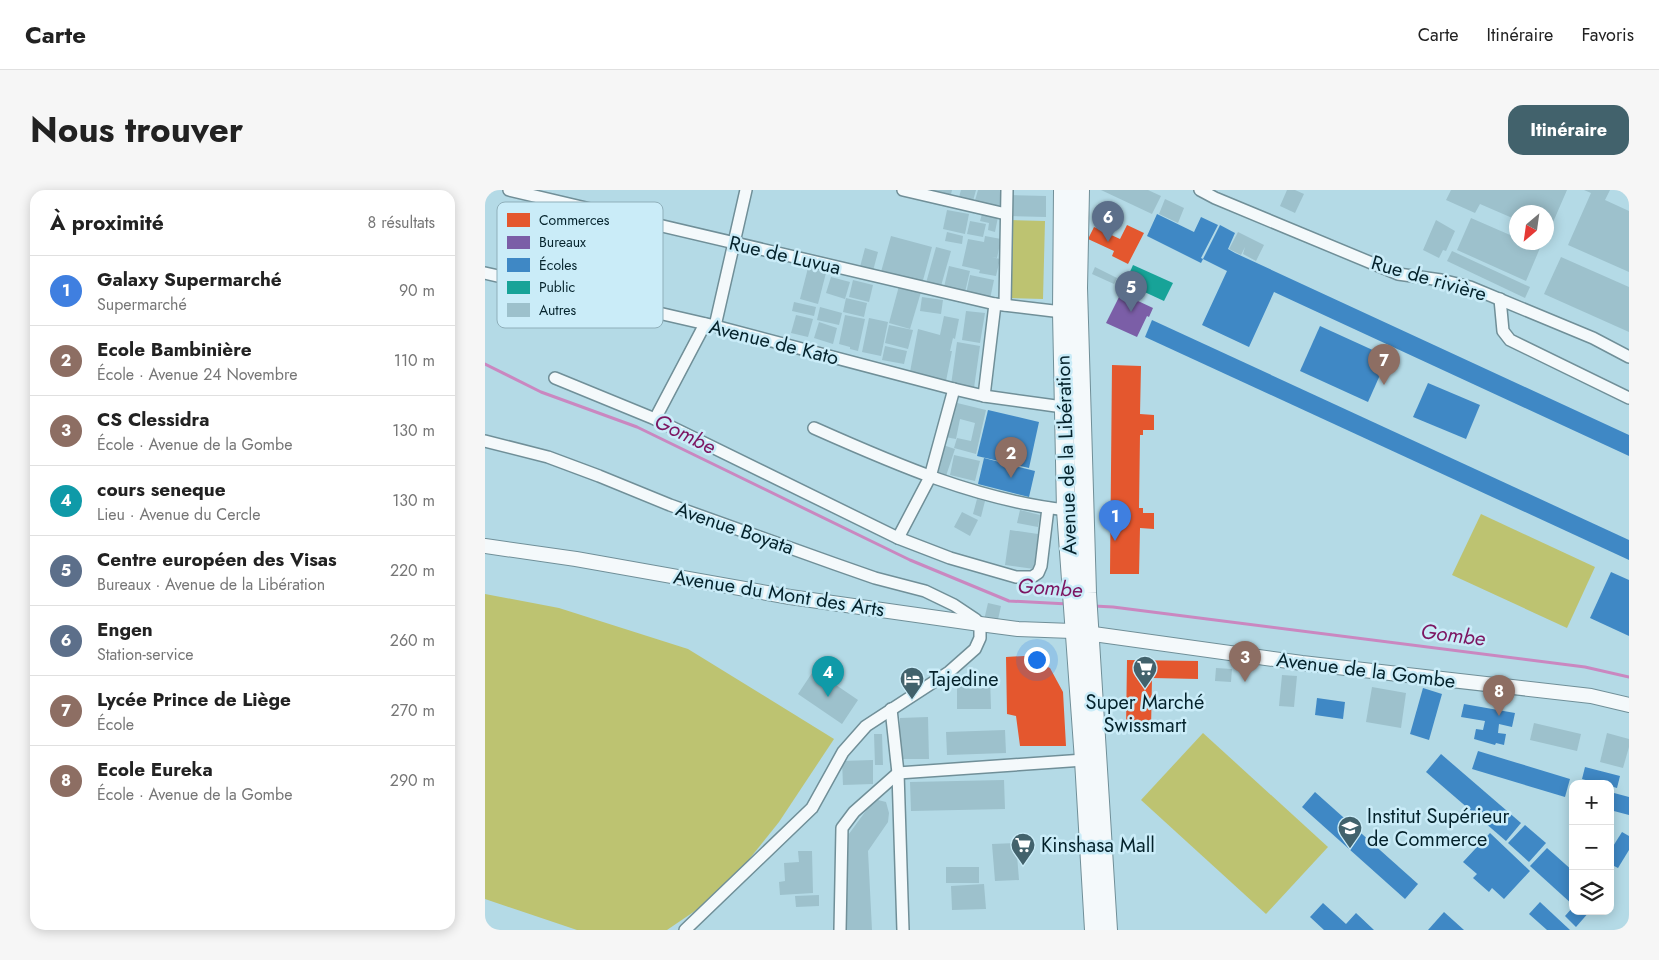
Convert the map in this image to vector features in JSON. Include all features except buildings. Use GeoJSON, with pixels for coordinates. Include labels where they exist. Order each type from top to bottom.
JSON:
{"type":"FeatureCollection","features":[{"type":"Feature","properties":{"kind":"main road","name":"Avenue de la Libération"},"geometry":{"type":"LineString","coordinates":[[1063,190],[1062,312],[1066,510],[1079,589]]}},
{"type":"Feature","properties":{"kind":"main road","name":"Avenue de la Libération"},"geometry":{"type":"LineString","coordinates":[[1080,190],[1078,288],[1079,589],[1084,760],[1094,930]]}},
{"type":"Feature","properties":{"kind":"main road","name":"Avenue de la Libération"},"geometry":{"type":"LineString","coordinates":[[1081,626],[1108,930]]}},
{"type":"Feature","properties":{"kind":"street","name":"Rue de Luvua"},"geometry":{"type":"LineString","coordinates":[[509,190],[560,202]]}},
{"type":"Feature","properties":{"kind":"street"},"geometry":{"type":"LineString","coordinates":[[655,419],[710,325],[735,243],[746,190]]}},
{"type":"Feature","properties":{"kind":"street"},"geometry":{"type":"LineString","coordinates":[[903,190],[1006,214]]}},
{"type":"Feature","properties":{"kind":"street"},"geometry":{"type":"LineString","coordinates":[[984,396],[1000,304],[1007,190]]}},
{"type":"Feature","properties":{"kind":"street","name":"Rue de rivière"},"geometry":{"type":"LineString","coordinates":[[1200,190],[1224,202],[1398,274],[1441,280],[1470,287],[1593,338],[1629,357]]}},
{"type":"Feature","properties":{"kind":"street","name":"Rue de Luvua"},"geometry":{"type":"LineString","coordinates":[[663,226],[1000,304],[1062,312]]}},
{"type":"Feature","properties":{"kind":"street"},"geometry":{"type":"LineString","coordinates":[[1500,299],[1503,332],[1510,340],[1629,398]]}},
{"type":"Feature","properties":{"kind":"street","name":"Avenue de Kato"},"geometry":{"type":"LineString","coordinates":[[663,314],[984,396],[1063,407]]}},
{"type":"Feature","properties":{"kind":"street"},"geometry":{"type":"LineString","coordinates":[[555,378],[655,419],[899,538],[950,558],[1016,577],[1032,577],[1038,573],[1041,566],[1048,508]]}},
{"type":"Feature","properties":{"kind":"street"},"geometry":{"type":"LineString","coordinates":[[899,538],[930,477],[954,389]]}},
{"type":"Feature","properties":{"kind":"street"},"geometry":{"type":"LineString","coordinates":[[814,428],[930,477],[1031,506],[1066,510]]}},
{"type":"Feature","properties":{"kind":"street","name":"Avenue Boyata"},"geometry":{"type":"LineString","coordinates":[[485,441],[548,457],[669,505],[875,578],[925,591],[961,609],[980,624]]}},
{"type":"Feature","properties":{"kind":"street","name":"Avenue du Mont des Arts"},"geometry":{"type":"LineString","coordinates":[[485,546],[576,559],[790,597],[980,624],[1018,629],[1081,626]]}},
{"type":"Feature","properties":{"kind":"street"},"geometry":{"type":"LineString","coordinates":[[685,930],[811,808],[843,752],[866,726],[949,672],[968,656],[978,644],[980,624]]}},
{"type":"Feature","properties":{"kind":"street","name":"Avenue de la Gombe"},"geometry":{"type":"LineString","coordinates":[[1081,626],[1312,664],[1591,696],[1629,706]]}},
{"type":"Feature","properties":{"kind":"street"},"geometry":{"type":"LineString","coordinates":[[891,709],[898,773],[903,930]]}},
{"type":"Feature","properties":{"kind":"street"},"geometry":{"type":"LineString","coordinates":[[840,930],[842,828],[854,812],[898,773],[1084,760]]}},
{"type":"Feature","properties":{"kind":"green space"},"geometry":{"type":"Polygon","coordinates":[[[1010,220],[1045,221],[1043,299],[1008,298],[1010,220]]]}},
{"type":"Feature","properties":{"kind":"green space"},"geometry":{"type":"Polygon","coordinates":[[[1481,514],[1595,567],[1567,628],[1452,575],[1481,514]]]}},
{"type":"Feature","properties":{"kind":"green space"},"geometry":{"type":"Polygon","coordinates":[[[485,594],[559,608],[688,649],[834,739],[779,822],[723,892],[667,930],[577,930],[485,899],[485,594]]]}},
{"type":"Feature","properties":{"kind":"green space"},"geometry":{"type":"Polygon","coordinates":[[[1203,733],[1328,847],[1266,914],[1141,800],[1203,733]]]}},
{"type":"Feature","properties":{"kind":"waterway","name":"Gombe"},"geometry":{"type":"LineString","coordinates":[[485,364],[541,392],[637,427],[910,560],[1009,601],[1068,604]]}},
{"type":"Feature","properties":{"kind":"waterway","name":"Gombe"},"geometry":{"type":"LineString","coordinates":[[1094,606],[1585,667],[1629,677]]}},
{"type":"Feature","properties":{"kind":"place","name":"Engen"},"geometry":{"type":"Point","coordinates":[1108,242]}},
{"type":"Feature","properties":{"kind":"place","name":"Centre européen des Visas"},"geometry":{"type":"Point","coordinates":[1131,312]}},
{"type":"Feature","properties":{"kind":"place","name":"Lycée Prince de Liège"},"geometry":{"type":"Point","coordinates":[1384,385]}},
{"type":"Feature","properties":{"kind":"place","name":"Ecole Bambinière"},"geometry":{"type":"Point","coordinates":[1011,478]}},
{"type":"Feature","properties":{"kind":"place","name":"Galaxy Supermarché"},"geometry":{"type":"Point","coordinates":[1115,541]}},
{"type":"Feature","properties":{"kind":"place","name":"CS Clessidra"},"geometry":{"type":"Point","coordinates":[1245,682]}},
{"type":"Feature","properties":{"kind":"place","name":"Super Marché Swissmart"},"geometry":{"type":"Point","coordinates":[1145,689]}},
{"type":"Feature","properties":{"kind":"place","name":"cours seneque"},"geometry":{"type":"Point","coordinates":[828,697]}},
{"type":"Feature","properties":{"kind":"place","name":"Tajedine"},"geometry":{"type":"Point","coordinates":[912,700]}},
{"type":"Feature","properties":{"kind":"place","name":"Ecole Eureka"},"geometry":{"type":"Point","coordinates":[1499,716]}},
{"type":"Feature","properties":{"kind":"place","name":"Institut Supérieur de Commerce"},"geometry":{"type":"Point","coordinates":[1350,849]}},
{"type":"Feature","properties":{"kind":"place","name":"Kinshasa Mall"},"geometry":{"type":"Point","coordinates":[1023,866]}}]}
